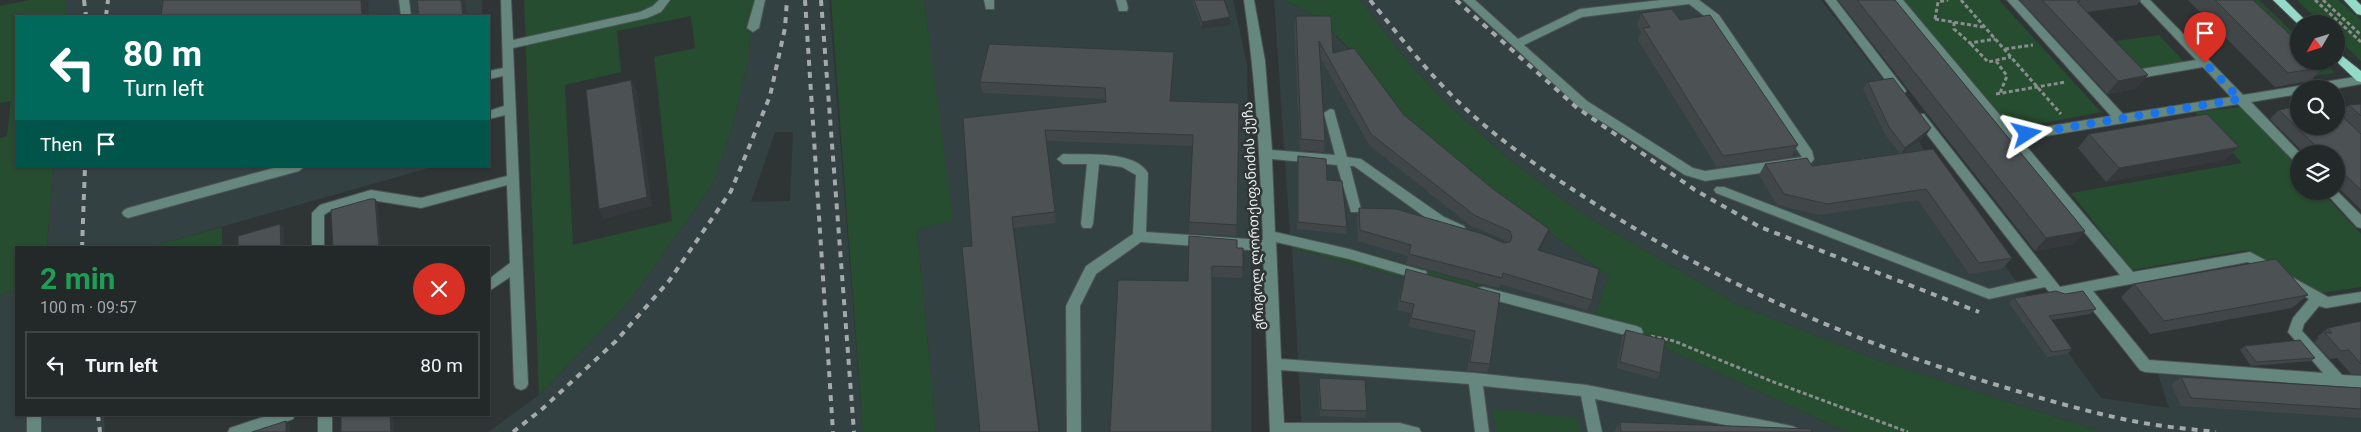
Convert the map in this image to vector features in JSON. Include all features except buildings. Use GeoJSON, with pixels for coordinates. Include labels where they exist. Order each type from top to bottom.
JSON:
{"type":"FeatureCollection","features":[{"type":"Feature","properties":{"kind":"main road"},"geometry":{"type":"LineString","coordinates":[[2278,0],[2294,15]]}},
{"type":"Feature","properties":{"kind":"main road"},"geometry":{"type":"LineString","coordinates":[[2349,0],[2361,11]]}},
{"type":"Feature","properties":{"kind":"main road"},"geometry":{"type":"LineString","coordinates":[[2345,64],[2361,79]]}},
{"type":"Feature","properties":{"kind":"street"},"geometry":{"type":"LineString","coordinates":[[404,0],[406,15]]}},
{"type":"Feature","properties":{"kind":"street"},"geometry":{"type":"LineString","coordinates":[[506,0],[521,384]]}},
{"type":"Feature","properties":{"kind":"street"},"geometry":{"type":"LineString","coordinates":[[508,45],[643,15],[657,9],[665,0]]}},
{"type":"Feature","properties":{"kind":"street"},"geometry":{"type":"LineString","coordinates":[[753,28],[760,0]]}},
{"type":"Feature","properties":{"kind":"street","name":"გრიგოლ ლორთქიფანიძის ქუჩა"},"geometry":{"type":"LineString","coordinates":[[1249,0],[1259,61],[1266,154],[1277,431]]}},
{"type":"Feature","properties":{"kind":"street"},"geometry":{"type":"LineString","coordinates":[[1468,0],[1516,44],[1583,104],[1689,172],[1705,176],[1803,162],[1808,159],[1808,154],[1715,18],[1692,0],[1580,13],[1516,44]]}},
{"type":"Feature","properties":{"kind":"street"},"geometry":{"type":"LineString","coordinates":[[1830,0],[2057,293],[2250,257],[2326,303],[2361,297]]}},
{"type":"Feature","properties":{"kind":"street"},"geometry":{"type":"LineString","coordinates":[[1897,0],[2130,278]]}},
{"type":"Feature","properties":{"kind":"street"},"geometry":{"type":"LineString","coordinates":[[2012,0],[2120,119]]}},
{"type":"Feature","properties":{"kind":"street"},"geometry":{"type":"LineString","coordinates":[[2144,0],[2290,150]]}},
{"type":"Feature","properties":{"kind":"street"},"geometry":{"type":"LineString","coordinates":[[2121,61],[2134,75],[2205,63]]}},
{"type":"Feature","properties":{"kind":"street"},"geometry":{"type":"LineString","coordinates":[[490,75],[509,71]]}},
{"type":"Feature","properties":{"kind":"street"},"geometry":{"type":"LineString","coordinates":[[2345,82],[2361,79]]}},
{"type":"Feature","properties":{"kind":"street"},"geometry":{"type":"LineString","coordinates":[[2011,137],[2290,91]]}},
{"type":"Feature","properties":{"kind":"street"},"geometry":{"type":"LineString","coordinates":[[490,115],[510,109]]}},
{"type":"Feature","properties":{"kind":"street"},"geometry":{"type":"LineString","coordinates":[[1330,113],[1355,209]]}},
{"type":"Feature","properties":{"kind":"street"},"geometry":{"type":"LineString","coordinates":[[1266,154],[1357,162],[1440,221],[1475,236]]}},
{"type":"Feature","properties":{"kind":"street"},"geometry":{"type":"LineString","coordinates":[[1063,160],[1125,162],[1134,165],[1142,173],[1139,237]]}},
{"type":"Feature","properties":{"kind":"street"},"geometry":{"type":"LineString","coordinates":[[1087,224],[1093,160]]}},
{"type":"Feature","properties":{"kind":"street"},"geometry":{"type":"LineString","coordinates":[[128,213],[295,167]]}},
{"type":"Feature","properties":{"kind":"street"},"geometry":{"type":"LineString","coordinates":[[318,246],[318,213],[324,208],[371,195],[421,202],[513,179]]}},
{"type":"Feature","properties":{"kind":"street"},"geometry":{"type":"LineString","coordinates":[[1720,190],[1989,294],[2047,281]]}},
{"type":"Feature","properties":{"kind":"street"},"geometry":{"type":"LineString","coordinates":[[2339,200],[2361,223]]}},
{"type":"Feature","properties":{"kind":"street"},"geometry":{"type":"LineString","coordinates":[[1074,432],[1073,306],[1091,270],[1122,246],[1139,237],[1270,241],[1349,254],[1436,279]]}},
{"type":"Feature","properties":{"kind":"street"},"geometry":{"type":"LineString","coordinates":[[490,285],[517,265]]}},
{"type":"Feature","properties":{"kind":"street"},"geometry":{"type":"LineString","coordinates":[[2083,288],[2145,366],[2361,382]]}},
{"type":"Feature","properties":{"kind":"street"},"geometry":{"type":"LineString","coordinates":[[1474,290],[1636,332]]}},
{"type":"Feature","properties":{"kind":"street"},"geometry":{"type":"LineString","coordinates":[[2318,298],[2298,322],[2295,332],[2339,381]]}},
{"type":"Feature","properties":{"kind":"street"},"geometry":{"type":"LineString","coordinates":[[1275,364],[1587,391],[1792,432]]}},
{"type":"Feature","properties":{"kind":"street"},"geometry":{"type":"LineString","coordinates":[[1475,380],[1482,432]]}},
{"type":"Feature","properties":{"kind":"street"},"geometry":{"type":"LineString","coordinates":[[1587,391],[1595,432]]}},
{"type":"Feature","properties":{"kind":"street"},"geometry":{"type":"LineString","coordinates":[[34,416],[34,432]]}},
{"type":"Feature","properties":{"kind":"street"},"geometry":{"type":"LineString","coordinates":[[235,432],[285,416]]}},
{"type":"Feature","properties":{"kind":"street"},"geometry":{"type":"LineString","coordinates":[[324,416],[325,432]]}},
{"type":"Feature","properties":{"kind":"street"},"geometry":{"type":"LineString","coordinates":[[1277,431],[1400,429],[1414,432]]}},
{"type":"Feature","properties":{"kind":"path"},"geometry":{"type":"LineString","coordinates":[[1935,18],[1938,2],[1948,0]]}},
{"type":"Feature","properties":{"kind":"path"},"geometry":{"type":"LineString","coordinates":[[1961,0],[2073,126]]}},
{"type":"Feature","properties":{"kind":"path"},"geometry":{"type":"LineString","coordinates":[[2315,0],[2361,42]]}},
{"type":"Feature","properties":{"kind":"path"},"geometry":{"type":"LineString","coordinates":[[1915,22],[1935,18],[1985,28]]}},
{"type":"Feature","properties":{"kind":"path"},"geometry":{"type":"LineString","coordinates":[[1954,22],[1954,29],[1988,62],[2011,57]]}},
{"type":"Feature","properties":{"kind":"path"},"geometry":{"type":"LineString","coordinates":[[1970,43],[1995,39]]}},
{"type":"Feature","properties":{"kind":"path"},"geometry":{"type":"LineString","coordinates":[[2004,50],[2050,42]]}},
{"type":"Feature","properties":{"kind":"path"},"geometry":{"type":"LineString","coordinates":[[1995,60],[2007,76],[2000,93]]}},
{"type":"Feature","properties":{"kind":"path"},"geometry":{"type":"LineString","coordinates":[[1978,97],[2084,79]]}},
{"type":"Feature","properties":{"kind":"path"},"geometry":{"type":"LineString","coordinates":[[1636,332],[1674,342],[1771,381],[1908,432]]}},
{"type":"Feature","properties":{"kind":"shaded area"},"geometry":{"type":"Polygon","coordinates":[[[66,0],[482,0],[482,15],[65,15],[66,0]]]}},
{"type":"Feature","properties":{"kind":"shaded area"},"geometry":{"type":"Polygon","coordinates":[[[756,0],[829,0],[863,432],[488,432],[539,395],[628,303],[712,185],[732,128],[746,68],[756,0]],[[775,132],[751,202],[790,201],[793,132],[775,132]]]}},
{"type":"Feature","properties":{"kind":"shaded area"},"geometry":{"type":"Polygon","coordinates":[[[924,0],[1233,0],[1247,65],[1251,208],[1251,432],[936,432],[917,230],[952,220],[924,0]]]}},
{"type":"Feature","properties":{"kind":"shaded area"},"geometry":{"type":"Polygon","coordinates":[[[1274,0],[1283,0],[1317,16],[1458,165],[1609,276],[1594,318],[1360,251],[1290,234],[1274,0]]]}},
{"type":"Feature","properties":{"kind":"shaded area"},"geometry":{"type":"Polygon","coordinates":[[[1360,0],[1821,0],[1887,85],[1936,171],[2101,398],[2169,408],[2158,374],[2361,388],[2361,432],[2102,432],[1877,360],[1738,305],[1581,213],[1511,161],[1446,103],[1407,61],[1360,0]]]}},
{"type":"Feature","properties":{"kind":"shaded area"},"geometry":{"type":"Polygon","coordinates":[[[53,167],[432,167],[154,246],[47,246],[53,167]]]}},
{"type":"Feature","properties":{"kind":"shaded area"},"geometry":{"type":"Polygon","coordinates":[[[1292,248],[1661,346],[1847,432],[1302,432],[1292,248]]]}},
{"type":"Feature","properties":{"kind":"shaded area"},"geometry":{"type":"Polygon","coordinates":[[[15,290],[15,416],[104,416],[105,432],[0,432],[0,295],[15,290]]]}},
{"type":"Feature","properties":{"kind":"green space"},"geometry":{"type":"Polygon","coordinates":[[[29,0],[66,0],[65,15],[15,15],[15,167],[53,167],[47,246],[15,246],[15,290],[0,295],[0,138],[7,136],[11,101],[0,103],[0,6],[29,0]]]}},
{"type":"Feature","properties":{"kind":"green space"},"geometry":{"type":"Polygon","coordinates":[[[524,0],[756,0],[746,68],[732,128],[712,185],[628,303],[539,395],[524,0]],[[691,16],[617,31],[621,72],[565,85],[573,245],[672,221],[654,57],[695,48],[691,16]]]}},
{"type":"Feature","properties":{"kind":"green space"},"geometry":{"type":"Polygon","coordinates":[[[831,0],[924,0],[953,220],[917,230],[936,432],[863,432],[831,0]]]}},
{"type":"Feature","properties":{"kind":"green space"},"geometry":{"type":"Polygon","coordinates":[[[1283,0],[1360,0],[1407,61],[1446,103],[1511,161],[1581,213],[1738,305],[1877,360],[2102,432],[1847,432],[1661,346],[1292,248],[1290,234],[1360,251],[1594,318],[1609,276],[1458,165],[1402,114],[1362,62],[1317,16],[1283,0]]]}},
{"type":"Feature","properties":{"kind":"green space"},"geometry":{"type":"Polygon","coordinates":[[[1904,0],[1999,0],[2101,112],[2013,129],[1904,0]]]}},
{"type":"Feature","properties":{"kind":"green space"},"geometry":{"type":"Polygon","coordinates":[[[2233,0],[2259,0],[2290,29],[2290,56],[2233,0]]]}},
{"type":"Feature","properties":{"kind":"green space"},"geometry":{"type":"Polygon","coordinates":[[[2297,0],[2338,0],[2361,20],[2361,61],[2345,46],[2345,15],[2313,15],[2297,0]]]}},
{"type":"Feature","properties":{"kind":"green space"},"geometry":{"type":"Polygon","coordinates":[[[2159,35],[2186,64],[2142,70],[2116,41],[2159,35]]]}},
{"type":"Feature","properties":{"kind":"green space"},"geometry":{"type":"Polygon","coordinates":[[[2305,70],[2332,70],[2335,73],[2311,76],[2305,70]]]}},
{"type":"Feature","properties":{"kind":"green space"},"geometry":{"type":"Polygon","coordinates":[[[2242,107],[2290,158],[2290,200],[2329,200],[2361,234],[2361,287],[2322,293],[2247,250],[2132,270],[2071,193],[2242,163],[2195,112],[2242,107]]]}},
{"type":"Feature","properties":{"kind":"green space"},"geometry":{"type":"Polygon","coordinates":[[[222,227],[222,246],[154,246],[222,227]]]}},
{"type":"Feature","properties":{"kind":"green space"},"geometry":{"type":"Polygon","coordinates":[[[1493,409],[1578,418],[1580,432],[1496,432],[1493,409]]]}},
{"type":"Feature","properties":{"kind":"railway"},"geometry":{"type":"LineString","coordinates":[[84,0],[86,15]]}},
{"type":"Feature","properties":{"kind":"railway"},"geometry":{"type":"LineString","coordinates":[[106,15],[108,0]]}},
{"type":"Feature","properties":{"kind":"railway"},"geometry":{"type":"LineString","coordinates":[[513,432],[541,410],[616,341],[669,281],[731,191],[770,96],[785,28],[787,0]]}},
{"type":"Feature","properties":{"kind":"railway"},"geometry":{"type":"LineString","coordinates":[[805,0],[833,432]]}},
{"type":"Feature","properties":{"kind":"railway"},"geometry":{"type":"LineString","coordinates":[[821,0],[854,432]]}},
{"type":"Feature","properties":{"kind":"railway"},"geometry":{"type":"LineString","coordinates":[[1370,0],[1441,84],[1481,123],[1526,158],[1637,230],[1735,283],[1838,329],[1943,368],[1997,385],[2120,418],[2216,432]]}},
{"type":"Feature","properties":{"kind":"railway"},"geometry":{"type":"LineString","coordinates":[[1456,0],[1576,107],[1695,190],[1760,227],[1979,312]]}},
{"type":"Feature","properties":{"kind":"railway"},"geometry":{"type":"LineString","coordinates":[[82,246],[85,167]]}},
{"type":"Feature","properties":{"kind":"railway"},"geometry":{"type":"LineString","coordinates":[[98,416],[100,432]]}},
{"type":"Feature","properties":{"kind":"route"},"geometry":{"type":"LineString","coordinates":[[2027,134],[2240,99],[2205,63]]}}]}
